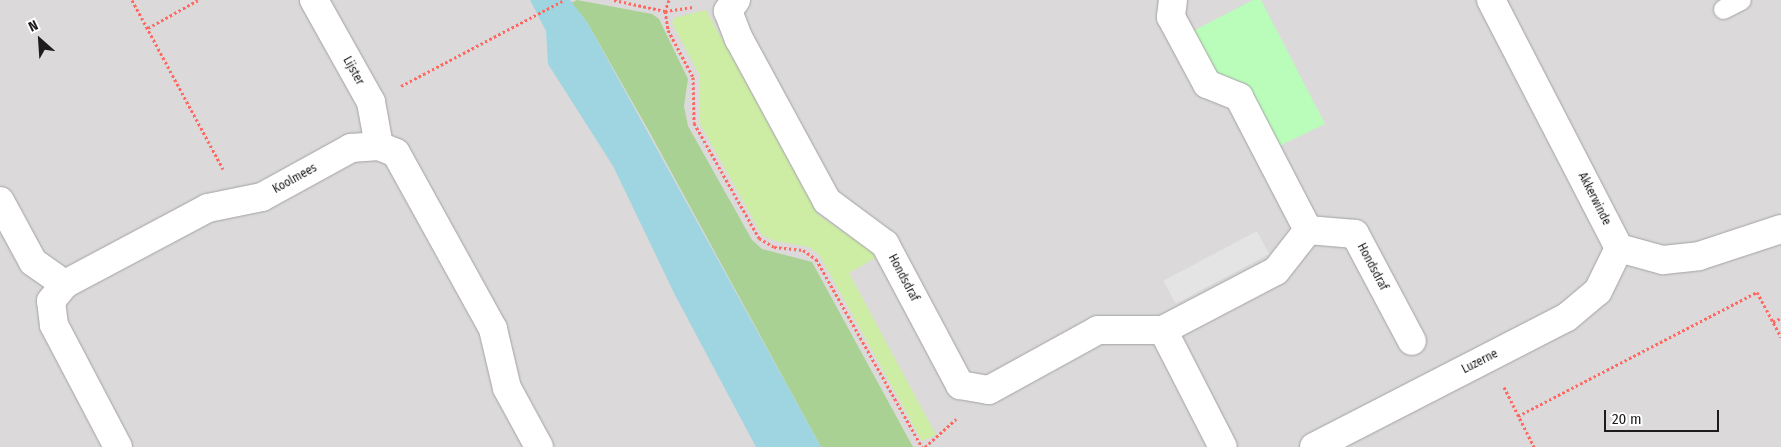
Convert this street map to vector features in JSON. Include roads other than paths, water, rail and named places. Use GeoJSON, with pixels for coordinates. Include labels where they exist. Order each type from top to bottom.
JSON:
{"type":"FeatureCollection","features":[{"type":"Feature","properties":{"kind":"street","name":"Lijster"},"geometry":{"type":"LineString","coordinates":[[314,0],[371,102],[379,146]]}},
{"type":"Feature","properties":{"kind":"street","name":"Hondsdraf"},"geometry":{"type":"LineString","coordinates":[[736,0],[728,11],[740,39],[827,202],[885,244],[960,385],[989,390],[1098,330],[1163,330],[1276,272],[1308,230],[1355,234],[1412,341]]}},
{"type":"Feature","properties":{"kind":"street"},"geometry":{"type":"LineString","coordinates":[[1172,0],[1171,17],[1207,84],[1239,96],[1308,230]]}},
{"type":"Feature","properties":{"kind":"street","name":"Akkerwinde"},"geometry":{"type":"LineString","coordinates":[[1491,0],[1619,248]]}},
{"type":"Feature","properties":{"kind":"street"},"geometry":{"type":"LineString","coordinates":[[379,146],[396,153],[493,329],[507,388],[539,447]]}},
{"type":"Feature","properties":{"kind":"street","name":"Koolmees"},"geometry":{"type":"LineString","coordinates":[[118,447],[54,325],[51,301],[65,284],[208,208],[262,197],[351,148],[379,146]]}},
{"type":"Feature","properties":{"kind":"street"},"geometry":{"type":"LineString","coordinates":[[0,201],[33,262],[65,284]]}},
{"type":"Feature","properties":{"kind":"street"},"geometry":{"type":"LineString","coordinates":[[1619,248],[1663,260],[1699,256],[1781,229]]}},
{"type":"Feature","properties":{"kind":"street","name":"Luzerne"},"geometry":{"type":"LineString","coordinates":[[1314,447],[1488,358],[1573,312],[1598,291],[1619,248]]}},
{"type":"Feature","properties":{"kind":"street"},"geometry":{"type":"LineString","coordinates":[[1163,330],[1223,447]]}},
{"type":"Feature","properties":{"kind":"lane"},"geometry":{"type":"LineString","coordinates":[[1723,9],[1741,0]]}},
{"type":"Feature","properties":{"kind":"water"},"geometry":{"type":"Polygon","coordinates":[[[530,0],[570,0],[587,22],[821,447],[756,447],[675,295],[613,166],[548,64],[546,31],[530,0]]]}}]}
